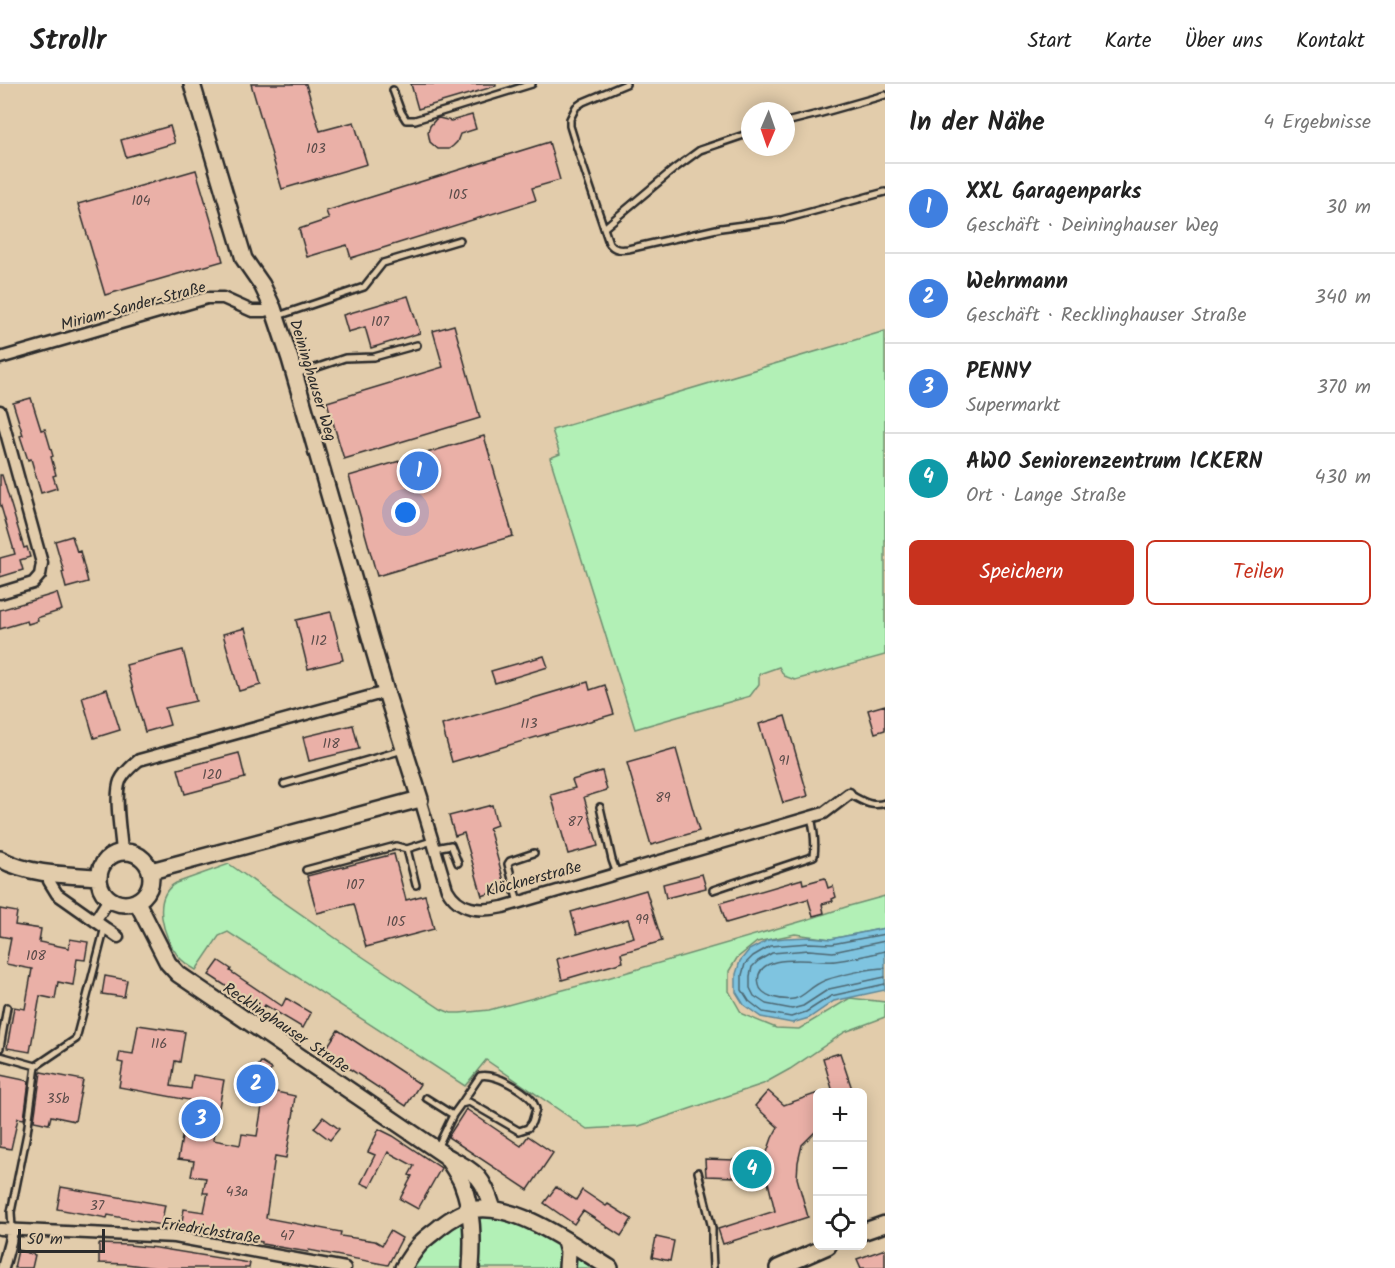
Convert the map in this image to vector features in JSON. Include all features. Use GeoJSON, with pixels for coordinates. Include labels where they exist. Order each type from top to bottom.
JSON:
{"type":"FeatureCollection","features":[{"type":"Feature","properties":{"kind":"main road","name":"Deininghauser Weg"},"geometry":{"type":"LineString","coordinates":[[192,84],[244,259],[262,285],[275,312],[386,692],[420,799]]}},
{"type":"Feature","properties":{"kind":"main road"},"geometry":{"type":"LineString","coordinates":[[151,871],[420,799]]}},
{"type":"Feature","properties":{"kind":"main road"},"geometry":{"type":"LineString","coordinates":[[122,852],[130,852],[143,858],[151,871],[150,889],[137,902],[130,904],[115,903],[103,893],[100,885],[99,876],[104,863],[115,854],[122,852]]}},
{"type":"Feature","properties":{"kind":"main road"},"geometry":{"type":"LineString","coordinates":[[0,859],[14,866],[49,873],[99,876]]}},
{"type":"Feature","properties":{"kind":"main road","name":"Recklinghauser Straße"},"geometry":{"type":"LineString","coordinates":[[137,902],[168,963],[178,975],[441,1152],[475,1172],[482,1181],[493,1209]]}},
{"type":"Feature","properties":{"kind":"main road","name":"Recklinghauser Straße"},"geometry":{"type":"LineString","coordinates":[[441,1152],[461,1181],[470,1210],[471,1268]]}},
{"type":"Feature","properties":{"kind":"main road"},"geometry":{"type":"LineString","coordinates":[[403,1268],[418,1246],[448,1221],[470,1210],[493,1209],[530,1220],[610,1268]]}},
{"type":"Feature","properties":{"kind":"main road"},"geometry":{"type":"LineString","coordinates":[[867,1231],[885,1224]]}},
{"type":"Feature","properties":{"kind":"main road"},"geometry":{"type":"LineString","coordinates":[[565,1241],[568,1252],[567,1268]]}},
{"type":"Feature","properties":{"kind":"main road"},"geometry":{"type":"LineString","coordinates":[[778,1268],[817,1250]]}},
{"type":"Feature","properties":{"kind":"street","name":"Miriam-Sander-Straße"},"geometry":{"type":"LineString","coordinates":[[0,358],[207,298],[223,298],[252,311],[275,312]]}},
{"type":"Feature","properties":{"kind":"street"},"geometry":{"type":"LineString","coordinates":[[0,411],[4,440],[42,563],[40,575],[33,583],[0,593]]}},
{"type":"Feature","properties":{"kind":"street"},"geometry":{"type":"LineString","coordinates":[[122,852],[118,792],[120,781],[127,770],[139,760],[386,692]]}},
{"type":"Feature","properties":{"kind":"street","name":"Klöcknerstraße"},"geometry":{"type":"LineString","coordinates":[[420,799],[447,889],[452,898],[469,908],[486,911],[824,813],[849,794]]}},
{"type":"Feature","properties":{"kind":"street"},"geometry":{"type":"LineString","coordinates":[[49,873],[49,881],[57,894],[118,937]]}},
{"type":"Feature","properties":{"kind":"street"},"geometry":{"type":"LineString","coordinates":[[100,924],[109,899]]}},
{"type":"Feature","properties":{"kind":"street","name":"Friedrichstraße"},"geometry":{"type":"LineString","coordinates":[[0,1229],[175,1237],[345,1268]]}},
{"type":"Feature","properties":{"kind":"street"},"geometry":{"type":"LineString","coordinates":[[3,1268],[12,1229]]}},
{"type":"Feature","properties":{"kind":"lane"},"geometry":{"type":"LineString","coordinates":[[393,90],[403,116],[406,120],[415,120],[532,84]]}},
{"type":"Feature","properties":{"kind":"lane"},"geometry":{"type":"LineString","coordinates":[[626,84],[583,102],[576,107],[570,119],[574,139],[604,228],[611,246],[620,250],[721,228],[781,220],[885,192]]}},
{"type":"Feature","properties":{"kind":"lane"},"geometry":{"type":"LineString","coordinates":[[795,120],[885,95]]}},
{"type":"Feature","properties":{"kind":"lane"},"geometry":{"type":"LineString","coordinates":[[604,228],[700,150],[741,136]]}},
{"type":"Feature","properties":{"kind":"lane"},"geometry":{"type":"LineString","coordinates":[[275,312],[364,287],[383,263],[460,240]]}},
{"type":"Feature","properties":{"kind":"lane"},"geometry":{"type":"LineString","coordinates":[[294,375],[345,358],[374,357],[417,345]]}},
{"type":"Feature","properties":{"kind":"lane"},"geometry":{"type":"LineString","coordinates":[[284,784],[404,749]]}},
{"type":"Feature","properties":{"kind":"lane"},"geometry":{"type":"LineString","coordinates":[[849,794],[872,805],[885,803]]}},
{"type":"Feature","properties":{"kind":"lane"},"geometry":{"type":"LineString","coordinates":[[600,807],[617,874]]}},
{"type":"Feature","properties":{"kind":"lane"},"geometry":{"type":"LineString","coordinates":[[713,890],[814,856],[816,846],[811,817]]}},
{"type":"Feature","properties":{"kind":"lane"},"geometry":{"type":"LineString","coordinates":[[306,870],[396,846],[407,849],[452,845],[458,863]]}},
{"type":"Feature","properties":{"kind":"lane"},"geometry":{"type":"LineString","coordinates":[[407,849],[416,885]]}},
{"type":"Feature","properties":{"kind":"lane"},"geometry":{"type":"LineString","coordinates":[[518,903],[508,864],[510,861],[534,853]]}},
{"type":"Feature","properties":{"kind":"lane"},"geometry":{"type":"LineString","coordinates":[[12,1229],[11,1212],[27,1133],[36,1066],[76,1039],[100,924]]}},
{"type":"Feature","properties":{"kind":"lane"},"geometry":{"type":"LineString","coordinates":[[0,1048],[7,1007]]}},
{"type":"Feature","properties":{"kind":"lane"},"geometry":{"type":"LineString","coordinates":[[0,1056],[36,1066]]}},
{"type":"Feature","properties":{"kind":"lane"},"geometry":{"type":"LineString","coordinates":[[441,1152],[453,1115],[480,1076],[494,1076],[506,1082],[532,1100],[536,1109],[528,1128],[519,1131],[469,1102],[461,1104]]}},
{"type":"Feature","properties":{"kind":"lane"},"geometry":{"type":"LineString","coordinates":[[426,1098],[453,1115]]}},
{"type":"Feature","properties":{"kind":"lane"},"geometry":{"type":"LineString","coordinates":[[698,1172],[712,1228],[713,1268]]}},
{"type":"Feature","properties":{"kind":"green space"},"geometry":{"type":"Polygon","coordinates":[[[885,331],[885,655],[795,680],[784,676],[779,667],[759,674],[759,684],[750,696],[635,729],[550,458],[560,454],[552,430],[885,331]]]}},
{"type":"Feature","properties":{"kind":"green space"},"geometry":{"type":"Polygon","coordinates":[[[229,864],[354,951],[441,1009],[451,1013],[489,1010],[604,979],[885,896],[885,928],[831,939],[795,934],[757,942],[737,958],[729,971],[729,991],[742,1014],[776,1028],[799,1029],[850,998],[885,1002],[885,1017],[845,1032],[763,1084],[639,1126],[587,1129],[486,1060],[465,1086],[228,932],[219,936],[196,970],[186,964],[173,948],[164,928],[162,907],[164,898],[168,889],[176,883],[229,864]]]}},
{"type":"Feature","properties":{"kind":"green space"},"geometry":{"type":"Polygon","coordinates":[[[489,1216],[508,1217],[542,1235],[593,1268],[411,1268],[434,1239],[458,1222],[489,1216]]]}},
{"type":"Feature","properties":{"kind":"water"},"geometry":{"type":"Polygon","coordinates":[[[885,928],[885,990],[834,1001],[809,1018],[792,1023],[761,1017],[744,1005],[736,992],[736,974],[740,961],[749,950],[768,940],[810,937],[831,939],[885,928]]]}},
{"type":"Feature","properties":{"kind":"building"},"geometry":{"type":"Polygon","coordinates":[[[251,84],[306,84],[320,131],[354,122],[367,164],[282,189],[251,84]]]}},
{"type":"Feature","properties":{"kind":"building"},"geometry":{"type":"Polygon","coordinates":[[[411,84],[496,84],[496,86],[418,109],[411,84]]]}},
{"type":"Feature","properties":{"kind":"building"},"geometry":{"type":"Polygon","coordinates":[[[472,115],[476,129],[460,134],[457,142],[449,149],[438,149],[430,142],[428,132],[436,119],[451,121],[472,115]]]}},
{"type":"Feature","properties":{"kind":"building"},"geometry":{"type":"Polygon","coordinates":[[[170,126],[175,143],[126,157],[121,140],[170,126]]]}},
{"type":"Feature","properties":{"kind":"building"},"geometry":{"type":"Polygon","coordinates":[[[549,142],[560,180],[532,188],[536,200],[351,258],[347,245],[307,257],[299,229],[329,219],[326,211],[549,142]]]}},
{"type":"Feature","properties":{"kind":"building"},"geometry":{"type":"Polygon","coordinates":[[[196,170],[223,261],[105,295],[78,204],[196,170]]]}},
{"type":"Feature","properties":{"kind":"building"},"geometry":{"type":"Polygon","coordinates":[[[408,296],[420,333],[371,348],[365,327],[348,332],[343,315],[408,296]]]}},
{"type":"Feature","properties":{"kind":"building"},"geometry":{"type":"Polygon","coordinates":[[[454,325],[480,418],[344,459],[327,402],[443,367],[433,331],[454,325]]]}},
{"type":"Feature","properties":{"kind":"building"},"geometry":{"type":"Polygon","coordinates":[[[31,398],[41,430],[45,429],[56,475],[53,476],[57,488],[41,493],[31,459],[28,460],[20,436],[23,435],[13,403],[31,398]]]}},
{"type":"Feature","properties":{"kind":"building"},"geometry":{"type":"Polygon","coordinates":[[[484,436],[513,536],[377,576],[349,476],[484,436]]]}},
{"type":"Feature","properties":{"kind":"building"},"geometry":{"type":"Polygon","coordinates":[[[0,475],[2,475],[24,548],[27,547],[30,557],[20,560],[23,570],[0,577],[0,558],[15,554],[0,503],[0,475]]]}},
{"type":"Feature","properties":{"kind":"building"},"geometry":{"type":"Polygon","coordinates":[[[72,536],[77,552],[80,551],[88,582],[66,588],[55,541],[72,536]]]}},
{"type":"Feature","properties":{"kind":"building"},"geometry":{"type":"Polygon","coordinates":[[[57,593],[62,610],[37,618],[38,621],[28,624],[27,621],[0,629],[0,610],[57,593]]]}},
{"type":"Feature","properties":{"kind":"building"},"geometry":{"type":"Polygon","coordinates":[[[331,612],[343,660],[308,669],[296,620],[331,612]]]}},
{"type":"Feature","properties":{"kind":"building"},"geometry":{"type":"Polygon","coordinates":[[[245,628],[261,685],[239,691],[223,634],[245,628]]]}},
{"type":"Feature","properties":{"kind":"building"},"geometry":{"type":"Polygon","coordinates":[[[183,650],[196,701],[165,708],[170,725],[145,732],[126,665],[183,650]]]}},
{"type":"Feature","properties":{"kind":"building"},"geometry":{"type":"Polygon","coordinates":[[[544,656],[548,667],[495,683],[491,671],[544,656]]]}},
{"type":"Feature","properties":{"kind":"building"},"geometry":{"type":"Polygon","coordinates":[[[588,682],[590,690],[605,685],[614,714],[452,762],[442,725],[588,682]]]}},
{"type":"Feature","properties":{"kind":"building"},"geometry":{"type":"Polygon","coordinates":[[[107,689],[120,730],[94,738],[82,697],[107,689]]]}},
{"type":"Feature","properties":{"kind":"building"},"geometry":{"type":"Polygon","coordinates":[[[885,705],[885,730],[875,733],[868,710],[885,705]]]}},
{"type":"Feature","properties":{"kind":"building"},"geometry":{"type":"Polygon","coordinates":[[[785,716],[808,796],[783,803],[759,724],[785,716]]]}},
{"type":"Feature","properties":{"kind":"building"},"geometry":{"type":"Polygon","coordinates":[[[353,725],[359,749],[309,761],[303,737],[353,725]]]}},
{"type":"Feature","properties":{"kind":"building"},"geometry":{"type":"Polygon","coordinates":[[[676,749],[699,831],[651,845],[627,763],[676,749]]]}},
{"type":"Feature","properties":{"kind":"building"},"geometry":{"type":"Polygon","coordinates":[[[239,753],[245,778],[185,794],[178,769],[239,753]]]}},
{"type":"Feature","properties":{"kind":"building"},"geometry":{"type":"Polygon","coordinates":[[[602,771],[607,790],[584,797],[598,846],[568,854],[551,795],[575,788],[572,780],[602,771]]]}},
{"type":"Feature","properties":{"kind":"building"},"geometry":{"type":"Polygon","coordinates":[[[492,805],[497,825],[489,828],[506,888],[482,896],[464,833],[455,836],[449,816],[492,805]]]}},
{"type":"Feature","properties":{"kind":"building"},"geometry":{"type":"Polygon","coordinates":[[[394,854],[406,900],[425,895],[434,929],[366,947],[354,904],[317,913],[307,876],[394,854]]]}},
{"type":"Feature","properties":{"kind":"building"},"geometry":{"type":"Polygon","coordinates":[[[702,874],[706,888],[666,898],[663,884],[702,874]]]}},
{"type":"Feature","properties":{"kind":"building"},"geometry":{"type":"Polygon","coordinates":[[[825,878],[828,888],[833,886],[836,897],[832,899],[833,901],[822,904],[824,913],[813,916],[808,899],[726,923],[720,903],[802,879],[803,884],[825,878]]]}},
{"type":"Feature","properties":{"kind":"building"},"geometry":{"type":"Polygon","coordinates":[[[646,890],[662,941],[621,953],[623,962],[562,980],[557,959],[634,937],[628,919],[577,934],[571,912],[646,890]]]}},
{"type":"Feature","properties":{"kind":"building"},"geometry":{"type":"Polygon","coordinates":[[[0,909],[17,912],[15,925],[41,929],[39,942],[69,948],[70,939],[88,942],[85,960],[77,959],[73,985],[58,982],[55,999],[40,996],[30,1052],[7,1048],[14,1007],[25,1009],[32,969],[6,964],[11,938],[0,936],[0,909]]]}},
{"type":"Feature","properties":{"kind":"building"},"geometry":{"type":"Polygon","coordinates":[[[219,961],[282,1006],[286,998],[311,1013],[303,1028],[265,1005],[259,1014],[229,994],[232,990],[209,975],[219,961]]]}},
{"type":"Feature","properties":{"kind":"building"},"geometry":{"type":"Polygon","coordinates":[[[105,976],[127,980],[124,997],[102,994],[105,976]]]}},
{"type":"Feature","properties":{"kind":"building"},"geometry":{"type":"Polygon","coordinates":[[[138,1025],[185,1032],[180,1062],[175,1061],[171,1086],[191,1089],[193,1075],[224,1080],[213,1140],[240,1145],[242,1134],[257,1136],[262,1106],[247,1103],[249,1078],[261,1062],[272,1069],[258,1088],[295,1096],[286,1158],[275,1156],[266,1218],[341,1232],[340,1236],[375,1241],[382,1245],[390,1231],[402,1238],[388,1265],[181,1228],[184,1209],[204,1212],[208,1193],[203,1193],[206,1178],[191,1176],[194,1161],[178,1159],[189,1100],[119,1087],[123,1063],[118,1062],[120,1052],[133,1054],[138,1025]]]}},
{"type":"Feature","properties":{"kind":"building"},"geometry":{"type":"Polygon","coordinates":[[[338,1030],[420,1084],[406,1106],[324,1052],[338,1030]]]}},
{"type":"Feature","properties":{"kind":"building"},"geometry":{"type":"Polygon","coordinates":[[[840,1053],[852,1088],[832,1088],[823,1058],[840,1053]]]}},
{"type":"Feature","properties":{"kind":"building"},"geometry":{"type":"Polygon","coordinates":[[[41,1072],[83,1080],[75,1121],[51,1116],[49,1124],[34,1121],[41,1072]]]}},
{"type":"Feature","properties":{"kind":"building"},"geometry":{"type":"Polygon","coordinates":[[[0,1075],[29,1081],[24,1119],[18,1118],[11,1149],[0,1147],[0,1075]]]}},
{"type":"Feature","properties":{"kind":"building"},"geometry":{"type":"Polygon","coordinates":[[[768,1091],[784,1105],[813,1095],[813,1134],[802,1145],[797,1178],[808,1217],[723,1244],[718,1229],[775,1211],[767,1178],[706,1176],[705,1159],[764,1161],[778,1127],[755,1106],[768,1091]]]}},
{"type":"Feature","properties":{"kind":"building"},"geometry":{"type":"Polygon","coordinates":[[[466,1109],[521,1146],[528,1136],[553,1153],[528,1190],[448,1137],[466,1109]]]}},
{"type":"Feature","properties":{"kind":"building"},"geometry":{"type":"Polygon","coordinates":[[[323,1117],[339,1129],[330,1140],[314,1128],[323,1117]]]}},
{"type":"Feature","properties":{"kind":"building"},"geometry":{"type":"Polygon","coordinates":[[[379,1129],[441,1168],[418,1209],[400,1199],[412,1176],[409,1175],[414,1166],[388,1152],[370,1187],[361,1183],[375,1155],[368,1152],[379,1129]]]}},
{"type":"Feature","properties":{"kind":"building"},"geometry":{"type":"Polygon","coordinates":[[[61,1187],[165,1205],[161,1225],[108,1215],[107,1218],[57,1209],[61,1187]]]}},
{"type":"Feature","properties":{"kind":"building"},"geometry":{"type":"Polygon","coordinates":[[[556,1187],[576,1200],[582,1190],[632,1219],[621,1236],[583,1211],[574,1224],[544,1203],[556,1187]]]}},
{"type":"Feature","properties":{"kind":"building"},"geometry":{"type":"Polygon","coordinates":[[[656,1237],[674,1241],[670,1261],[652,1257],[656,1237]]]}},
{"type":"Feature","properties":{"kind":"building"},"geometry":{"type":"Polygon","coordinates":[[[99,1244],[157,1248],[250,1263],[249,1268],[157,1268],[99,1263],[99,1244]]]}},
{"type":"Feature","properties":{"kind":"building"},"geometry":{"type":"Polygon","coordinates":[[[885,1249],[885,1268],[861,1268],[857,1259],[885,1249]]]}},
{"type":"Feature","properties":{"kind":"building"},"geometry":{"type":"Polygon","coordinates":[[[18,1250],[35,1255],[32,1268],[14,1268],[18,1250]]]}},
{"type":"Feature","properties":{"kind":"place","name":"XXL Garagenparks"},"geometry":{"type":"Point","coordinates":[419,471]}},
{"type":"Feature","properties":{"kind":"place","name":"Wehrmann"},"geometry":{"type":"Point","coordinates":[256,1084]}},
{"type":"Feature","properties":{"kind":"place","name":"PENNY"},"geometry":{"type":"Point","coordinates":[201,1119]}},
{"type":"Feature","properties":{"kind":"place","name":"AWO Seniorenzentrum ICKERN"},"geometry":{"type":"Point","coordinates":[752,1169]}}]}
